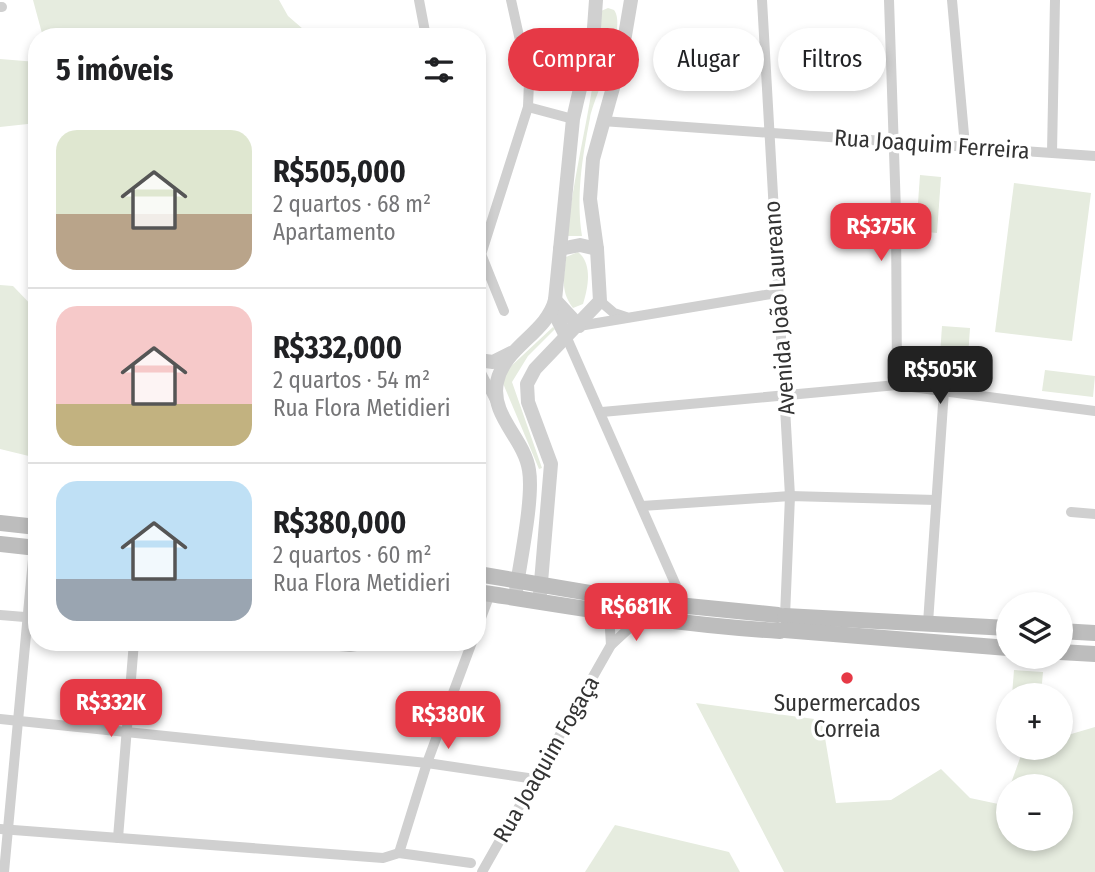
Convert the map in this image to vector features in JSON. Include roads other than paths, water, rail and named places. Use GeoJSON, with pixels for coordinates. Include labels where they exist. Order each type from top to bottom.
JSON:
{"type":"FeatureCollection","features":[{"type":"Feature","properties":{"kind":"main road"},"geometry":{"type":"LineString","coordinates":[[0,523],[28,526]]}},
{"type":"Feature","properties":{"kind":"main road"},"geometry":{"type":"LineString","coordinates":[[0,544],[28,547]]}},
{"type":"Feature","properties":{"kind":"main road"},"geometry":{"type":"LineString","coordinates":[[486,575],[782,623],[833,637],[996,647]]}},
{"type":"Feature","properties":{"kind":"main road"},"geometry":{"type":"LineString","coordinates":[[486,593],[639,619],[707,627],[782,623],[928,623],[996,627]]}},
{"type":"Feature","properties":{"kind":"main road"},"geometry":{"type":"LineString","coordinates":[[1073,632],[1095,634]]}},
{"type":"Feature","properties":{"kind":"main road"},"geometry":{"type":"LineString","coordinates":[[1073,653],[1095,654]]}},
{"type":"Feature","properties":{"kind":"street"},"geometry":{"type":"LineString","coordinates":[[419,0],[424,28]]}},
{"type":"Feature","properties":{"kind":"street"},"geometry":{"type":"LineString","coordinates":[[486,237],[528,107],[529,81],[511,0]]}},
{"type":"Feature","properties":{"kind":"street"},"geometry":{"type":"LineString","coordinates":[[596,0],[594,28],[572,119],[554,305],[685,606]]}},
{"type":"Feature","properties":{"kind":"street"},"geometry":{"type":"LineString","coordinates":[[539,602],[551,464],[528,402],[527,384],[535,369],[600,301],[590,199],[593,159],[621,59],[631,0]]}},
{"type":"Feature","properties":{"kind":"street","name":"Avenida João Laureano"},"geometry":{"type":"LineString","coordinates":[[762,0],[790,496],[782,623]]}},
{"type":"Feature","properties":{"kind":"street"},"geometry":{"type":"LineString","coordinates":[[889,0],[895,140],[897,385]]}},
{"type":"Feature","properties":{"kind":"street"},"geometry":{"type":"LineString","coordinates":[[952,0],[965,146]]}},
{"type":"Feature","properties":{"kind":"street"},"geometry":{"type":"LineString","coordinates":[[1052,152],[1055,0]]}},
{"type":"Feature","properties":{"kind":"street"},"geometry":{"type":"LineString","coordinates":[[528,107],[572,119]]}},
{"type":"Feature","properties":{"kind":"street","name":"Rua Joaquim Ferreira"},"geometry":{"type":"LineString","coordinates":[[602,121],[1095,156]]}},
{"type":"Feature","properties":{"kind":"street"},"geometry":{"type":"LineString","coordinates":[[560,249],[579,245],[597,249]]}},
{"type":"Feature","properties":{"kind":"street"},"geometry":{"type":"LineString","coordinates":[[486,273],[505,311]]}},
{"type":"Feature","properties":{"kind":"street"},"geometry":{"type":"LineString","coordinates":[[579,326],[777,293]]}},
{"type":"Feature","properties":{"kind":"street"},"geometry":{"type":"LineString","coordinates":[[600,301],[614,313],[628,317]]}},
{"type":"Feature","properties":{"kind":"street"},"geometry":{"type":"LineString","coordinates":[[554,305],[579,326]]}},
{"type":"Feature","properties":{"kind":"street"},"geometry":{"type":"LineString","coordinates":[[496,402],[497,382],[512,353],[554,305]]}},
{"type":"Feature","properties":{"kind":"street"},"geometry":{"type":"LineString","coordinates":[[486,361],[492,362],[512,353]]}},
{"type":"Feature","properties":{"kind":"street"},"geometry":{"type":"LineString","coordinates":[[486,383],[529,469],[515,598]]}},
{"type":"Feature","properties":{"kind":"street"},"geometry":{"type":"LineString","coordinates":[[602,412],[897,385],[1095,411]]}},
{"type":"Feature","properties":{"kind":"street"},"geometry":{"type":"LineString","coordinates":[[928,623],[944,390]]}},
{"type":"Feature","properties":{"kind":"street"},"geometry":{"type":"LineString","coordinates":[[642,506],[790,496],[936,500]]}},
{"type":"Feature","properties":{"kind":"street"},"geometry":{"type":"LineString","coordinates":[[1071,512],[1095,513]]}},
{"type":"Feature","properties":{"kind":"street"},"geometry":{"type":"LineString","coordinates":[[526,516],[548,517]]}},
{"type":"Feature","properties":{"kind":"street"},"geometry":{"type":"LineString","coordinates":[[609,614],[611,645]]}},
{"type":"Feature","properties":{"kind":"street"},"geometry":{"type":"LineString","coordinates":[[0,615],[28,618]]}},
{"type":"Feature","properties":{"kind":"street","name":"Rua Joaquim Fogaça"},"geometry":{"type":"LineString","coordinates":[[482,872],[611,645],[639,619]]}},
{"type":"Feature","properties":{"kind":"street"},"geometry":{"type":"LineString","coordinates":[[4,872],[4,830],[28,647]]}},
{"type":"Feature","properties":{"kind":"street"},"geometry":{"type":"LineString","coordinates":[[118,838],[133,651]]}},
{"type":"Feature","properties":{"kind":"street"},"geometry":{"type":"LineString","coordinates":[[399,853],[426,763],[469,651]]}},
{"type":"Feature","properties":{"kind":"street"},"geometry":{"type":"LineString","coordinates":[[0,719],[426,763],[535,779]]}},
{"type":"Feature","properties":{"kind":"street"},"geometry":{"type":"LineString","coordinates":[[4,830],[383,858],[399,853],[471,863]]}},
{"type":"Feature","properties":{"kind":"place","name":"Supermercados Correia"},"geometry":{"type":"Point","coordinates":[847,678]}}]}
